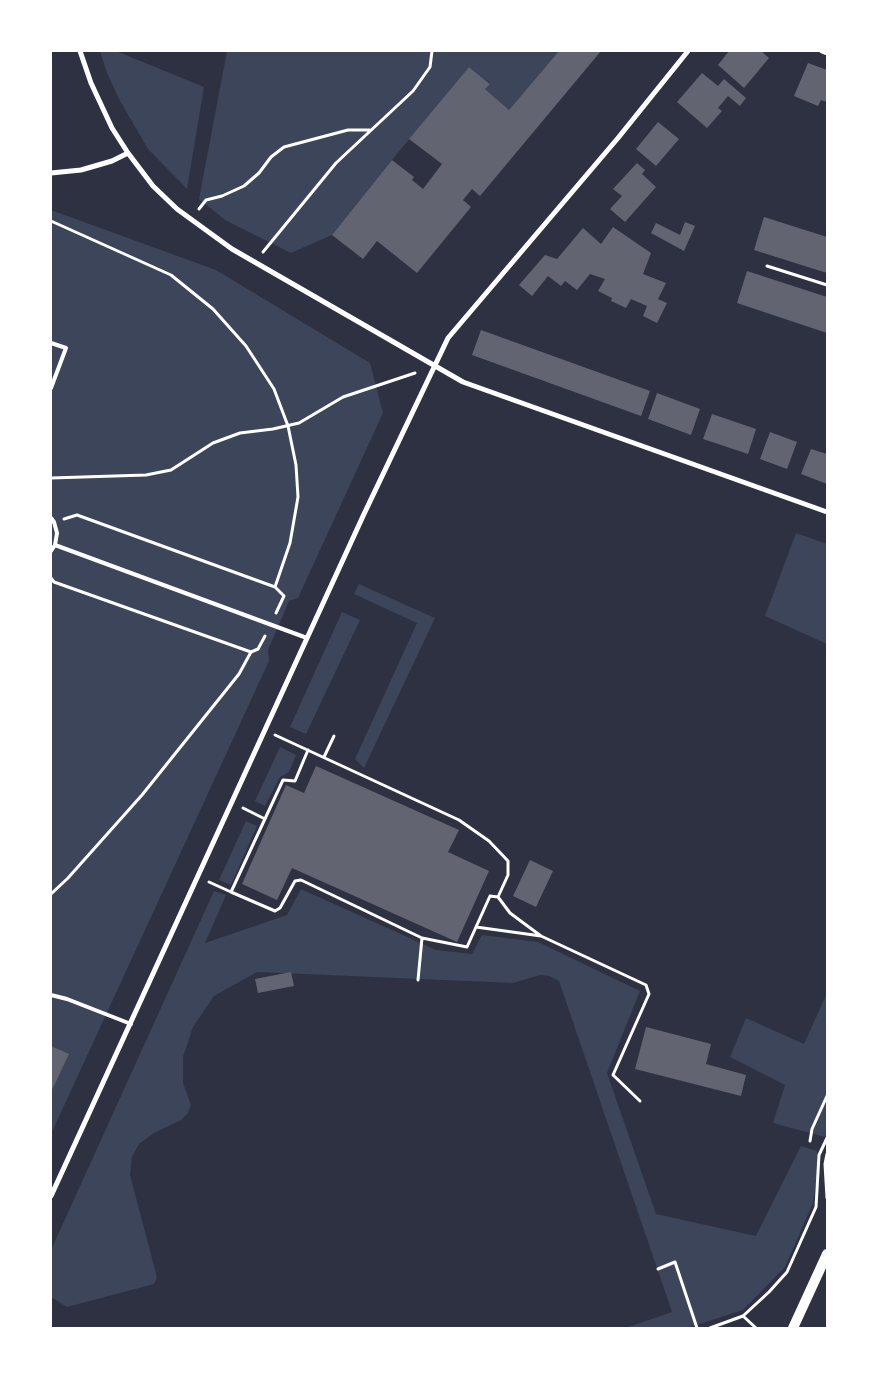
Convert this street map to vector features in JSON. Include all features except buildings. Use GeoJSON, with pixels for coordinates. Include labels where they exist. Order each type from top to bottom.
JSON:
{"type":"FeatureCollection","features":[{"type":"Feature","properties":{"kind":"main road"},"geometry":{"type":"LineString","coordinates":[[793,1328],[827,1254]]}},
{"type":"Feature","properties":{"kind":"street"},"geometry":{"type":"LineString","coordinates":[[80,51],[91,83],[112,128],[153,186],[177,208],[232,248],[463,382],[827,512]]}},
{"type":"Feature","properties":{"kind":"street"},"geometry":{"type":"LineString","coordinates":[[51,1196],[306,638],[448,338],[612,145],[688,51]]}},
{"type":"Feature","properties":{"kind":"street"},"geometry":{"type":"LineString","coordinates":[[822,51],[827,53]]}},
{"type":"Feature","properties":{"kind":"street"},"geometry":{"type":"LineString","coordinates":[[51,173],[81,170],[112,161],[128,153]]}},
{"type":"Feature","properties":{"kind":"lane"},"geometry":{"type":"LineString","coordinates":[[51,343],[66,348],[51,388]]}},
{"type":"Feature","properties":{"kind":"lane"},"geometry":{"type":"LineString","coordinates":[[51,518],[57,533],[55,544],[51,551]]}},
{"type":"Feature","properties":{"kind":"lane"},"geometry":{"type":"LineString","coordinates":[[55,544],[306,638]]}},
{"type":"Feature","properties":{"kind":"lane"},"geometry":{"type":"LineString","coordinates":[[51,995],[67,999],[131,1024]]}},
{"type":"Feature","properties":{"kind":"path"},"geometry":{"type":"LineString","coordinates":[[255,262],[336,164],[413,91],[430,67],[432,51]]}},
{"type":"Feature","properties":{"kind":"path"},"geometry":{"type":"LineString","coordinates":[[192,219],[206,200],[222,196],[244,186],[259,173],[271,157],[284,147],[348,130],[370,130]]}},
{"type":"Feature","properties":{"kind":"path"},"geometry":{"type":"LineString","coordinates":[[51,221],[171,275],[213,309],[246,346],[274,389],[288,426],[296,465],[298,497],[290,543],[275,587]]}},
{"type":"Feature","properties":{"kind":"path"},"geometry":{"type":"LineString","coordinates":[[766,266],[827,285]]}},
{"type":"Feature","properties":{"kind":"path"},"geometry":{"type":"LineString","coordinates":[[51,478],[146,475],[171,470],[213,443],[240,433],[299,423],[343,397],[435,366]]}},
{"type":"Feature","properties":{"kind":"path"},"geometry":{"type":"LineString","coordinates":[[51,894],[68,878],[142,795],[239,674],[251,652],[258,649],[284,596],[275,587],[77,515],[54,522]]}},
{"type":"Feature","properties":{"kind":"path"},"geometry":{"type":"LineString","coordinates":[[51,578],[54,582],[251,652]]}},
{"type":"Feature","properties":{"kind":"path"},"geometry":{"type":"LineString","coordinates":[[265,730],[459,820],[489,841],[508,861],[508,875],[498,897]]}},
{"type":"Feature","properties":{"kind":"path"},"geometry":{"type":"LineString","coordinates":[[324,757],[334,736]]}},
{"type":"Feature","properties":{"kind":"path"},"geometry":{"type":"LineString","coordinates":[[231,892],[283,780],[295,781],[308,750]]}},
{"type":"Feature","properties":{"kind":"path"},"geometry":{"type":"LineString","coordinates":[[231,803],[265,819]]}},
{"type":"Feature","properties":{"kind":"path"},"geometry":{"type":"LineString","coordinates":[[198,877],[275,910],[280,908],[296,881],[301,880],[422,938],[467,947],[490,896],[498,897],[510,913],[541,936],[646,985],[649,994],[613,1075],[640,1101]]}},
{"type":"Feature","properties":{"kind":"path"},"geometry":{"type":"LineString","coordinates":[[476,927],[541,936]]}},
{"type":"Feature","properties":{"kind":"path"},"geometry":{"type":"LineString","coordinates":[[418,980],[422,938]]}},
{"type":"Feature","properties":{"kind":"path"},"geometry":{"type":"LineString","coordinates":[[810,1141],[812,1129],[827,1096]]}},
{"type":"Feature","properties":{"kind":"path"},"geometry":{"type":"LineString","coordinates":[[710,1328],[743,1316],[787,1272],[816,1206],[820,1155],[827,1138]]}},
{"type":"Feature","properties":{"kind":"path"},"geometry":{"type":"LineString","coordinates":[[827,1154],[825,1164],[827,1198]]}},
{"type":"Feature","properties":{"kind":"path"},"geometry":{"type":"LineString","coordinates":[[658,1269],[675,1262],[697,1328]]}},
{"type":"Feature","properties":{"kind":"path"},"geometry":{"type":"LineString","coordinates":[[743,1316],[756,1328]]}},
{"type":"Feature","properties":{"kind":"shaded area"},"geometry":{"type":"Polygon","coordinates":[[[100,51],[116,51],[204,87],[187,189],[148,149],[120,101],[107,73],[100,51]]]}},
{"type":"Feature","properties":{"kind":"shaded area"},"geometry":{"type":"Polygon","coordinates":[[[227,51],[559,51],[509,110],[485,89],[490,83],[469,67],[332,235],[291,253],[225,220],[199,199],[227,51]]]}},
{"type":"Feature","properties":{"kind":"shaded area"},"geometry":{"type":"Polygon","coordinates":[[[51,210],[216,270],[370,363],[383,413],[298,598],[289,601],[268,650],[269,661],[51,1134],[51,210]]]}},
{"type":"Feature","properties":{"kind":"shaded area"},"geometry":{"type":"Polygon","coordinates":[[[796,533],[827,544],[827,644],[765,616],[796,533]]]}},
{"type":"Feature","properties":{"kind":"shaded area"},"geometry":{"type":"Polygon","coordinates":[[[359,584],[435,618],[364,768],[355,759],[417,623],[354,594],[359,584]]]}},
{"type":"Feature","properties":{"kind":"shaded area"},"geometry":{"type":"Polygon","coordinates":[[[342,612],[360,620],[306,734],[290,727],[342,612]]]}},
{"type":"Feature","properties":{"kind":"shaded area"},"geometry":{"type":"Polygon","coordinates":[[[280,747],[296,755],[289,772],[280,777],[265,806],[255,801],[280,747]]]}},
{"type":"Feature","properties":{"kind":"shaded area"},"geometry":{"type":"Polygon","coordinates":[[[246,821],[257,826],[231,885],[219,880],[246,821]]]}},
{"type":"Feature","properties":{"kind":"shaded area"},"geometry":{"type":"Polygon","coordinates":[[[301,889],[436,950],[472,954],[482,935],[538,942],[640,991],[607,1073],[656,1214],[756,1236],[801,1146],[817,1151],[817,1175],[813,1203],[785,1267],[743,1310],[687,1328],[625,1328],[672,1312],[559,981],[549,976],[540,975],[513,983],[257,972],[214,996],[193,1027],[183,1057],[183,1083],[191,1105],[188,1113],[181,1120],[154,1133],[139,1144],[132,1157],[130,1175],[157,1277],[154,1284],[67,1307],[51,1297],[51,1250],[214,891],[226,895],[205,943],[287,915],[301,889]]]}},
{"type":"Feature","properties":{"kind":"shaded area"},"geometry":{"type":"Polygon","coordinates":[[[827,993],[827,1132],[825,1137],[773,1123],[785,1085],[730,1057],[746,1018],[804,1044],[827,993]]]}}]}
